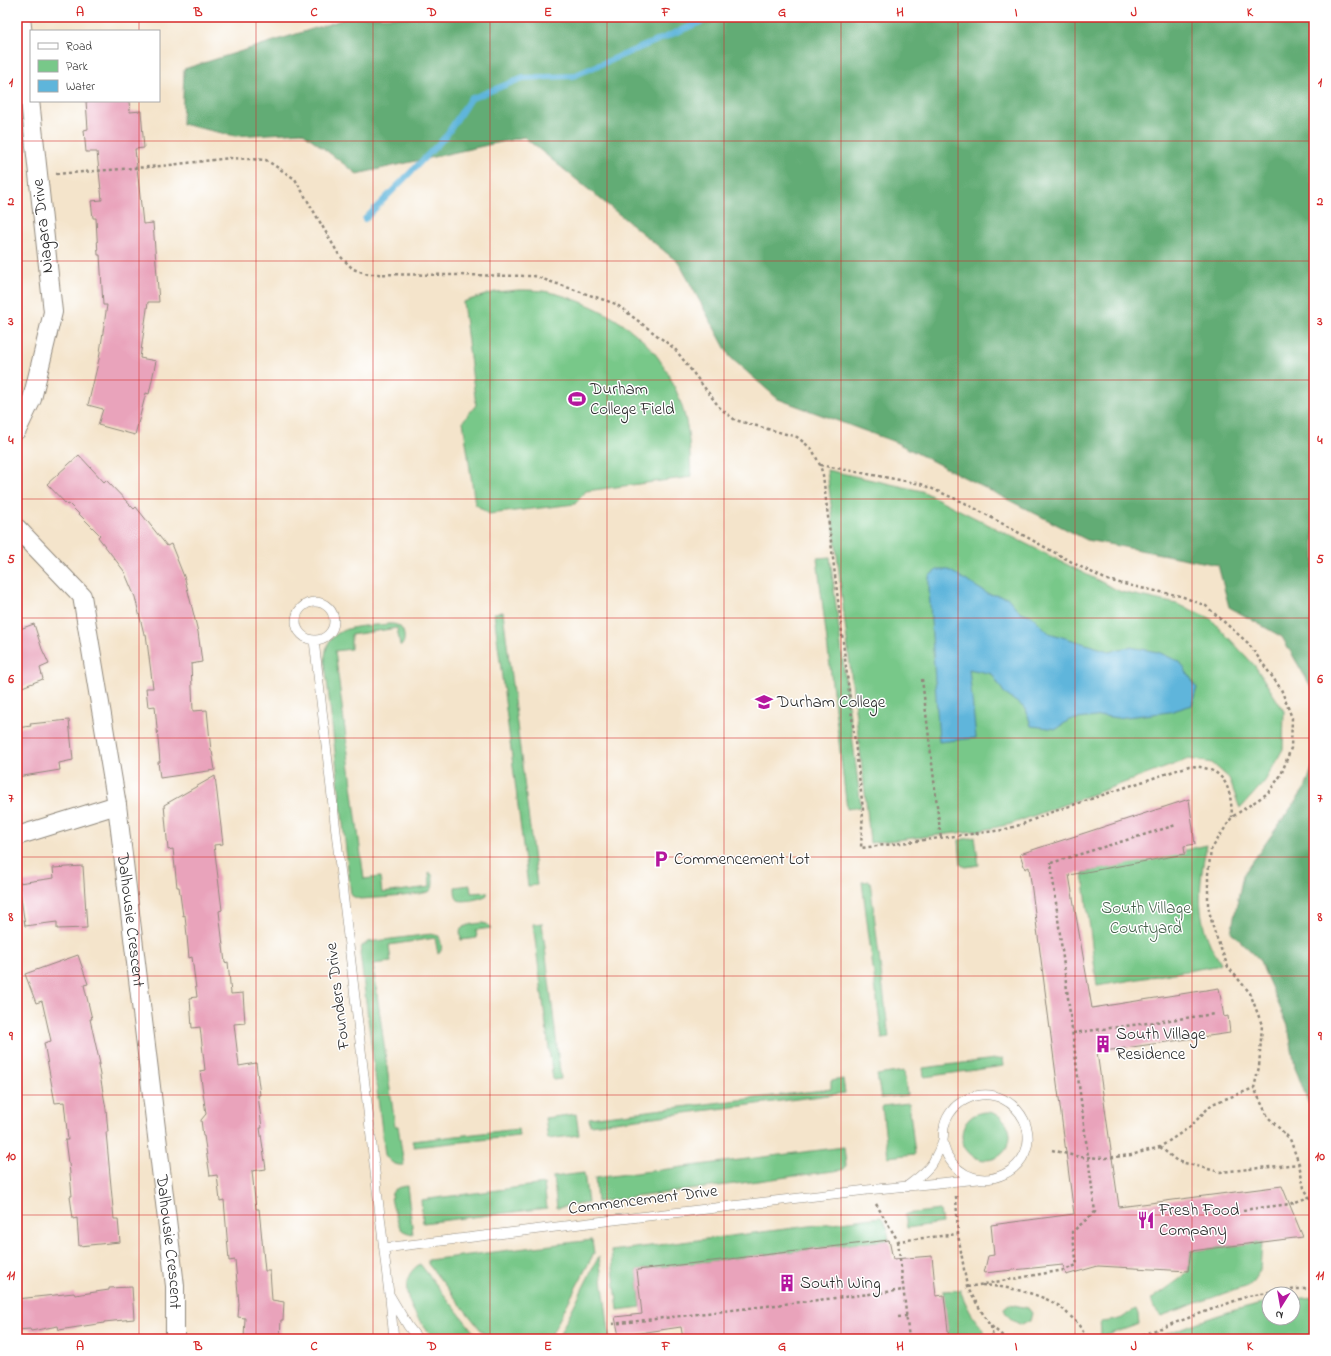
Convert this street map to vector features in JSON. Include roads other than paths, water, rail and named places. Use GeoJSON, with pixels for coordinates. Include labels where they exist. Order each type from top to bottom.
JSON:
{"type":"FeatureCollection","features":[{"type":"Feature","properties":{"kind":"street","name":"Niagara Drive"},"geometry":{"type":"LineString","coordinates":[[21,17],[30,101]]}},
{"type":"Feature","properties":{"kind":"street","name":"Niagara Drive"},"geometry":{"type":"LineString","coordinates":[[17,430],[32,399],[53,312],[30,102]]}},
{"type":"Feature","properties":{"kind":"street","name":"Dalhousie Crescent"},"geometry":{"type":"LineString","coordinates":[[17,528],[82,596],[117,805],[175,1286],[175,1339]]}},
{"type":"Feature","properties":{"kind":"street"},"geometry":{"type":"LineString","coordinates":[[17,836],[117,805]]}},
{"type":"Feature","properties":{"kind":"lane"},"geometry":{"type":"LineString","coordinates":[[317,602],[324,604],[331,611],[334,620],[333,627],[329,634],[323,638],[314,640],[303,636],[299,632],[296,623],[296,616],[300,608],[308,603],[317,602]]}},
{"type":"Feature","properties":{"kind":"lane","name":"Founders Drive"},"geometry":{"type":"LineString","coordinates":[[314,640],[347,938],[390,1294],[408,1326],[418,1339]]}},
{"type":"Feature","properties":{"kind":"lane","name":"Commencement Drive"},"geometry":{"type":"LineString","coordinates":[[384,1248],[868,1190],[978,1179],[993,1179],[1006,1174],[1017,1165],[1024,1153],[1028,1140],[1026,1126],[1020,1113],[1011,1103],[998,1097],[985,1094],[971,1097],[958,1104],[949,1114],[944,1127],[943,1141],[946,1154],[954,1166],[965,1174],[978,1179]]}},
{"type":"Feature","properties":{"kind":"lane","name":"Commencement Drive"},"geometry":{"type":"LineString","coordinates":[[906,1187],[932,1164],[943,1141]]}},
{"type":"Feature","properties":{"kind":"lane"},"geometry":{"type":"LineString","coordinates":[[390,1294],[394,1339]]}},
{"type":"Feature","properties":{"kind":"water"},"geometry":{"type":"Polygon","coordinates":[[[937,570],[949,570],[988,594],[1007,597],[1019,611],[1032,616],[1049,633],[1109,651],[1130,647],[1158,652],[1180,662],[1197,688],[1192,705],[1170,712],[1117,718],[1104,716],[1069,720],[1057,729],[1031,726],[1026,709],[1005,694],[992,674],[969,669],[976,738],[939,742],[929,590],[929,576],[937,570]]]}},
{"type":"Feature","properties":{"kind":"waterway"},"geometry":{"type":"LineString","coordinates":[[365,219],[446,136],[470,99],[523,78],[573,76],[708,19],[709,17]]}},
{"type":"Feature","properties":{"kind":"place","name":"Durham College Field"},"geometry":{"type":"Point","coordinates":[577,399]}},
{"type":"Feature","properties":{"kind":"place","name":"Durham College"},"geometry":{"type":"Point","coordinates":[764,702]}},
{"type":"Feature","properties":{"kind":"place","name":"Commencement Lot"},"geometry":{"type":"Point","coordinates":[661,859]}},
{"type":"Feature","properties":{"kind":"place","name":"South Village Residence"},"geometry":{"type":"Point","coordinates":[1103,1044]}},
{"type":"Feature","properties":{"kind":"place","name":"Fresh Food Company"},"geometry":{"type":"Point","coordinates":[1146,1220]}},
{"type":"Feature","properties":{"kind":"place","name":"South Wing"},"geometry":{"type":"Point","coordinates":[787,1283]}},
{"type":"Feature","properties":{"kind":"park label","name":"South Village Courtyard"},"geometry":{"type":"Point","coordinates":[1146,918]}}]}
